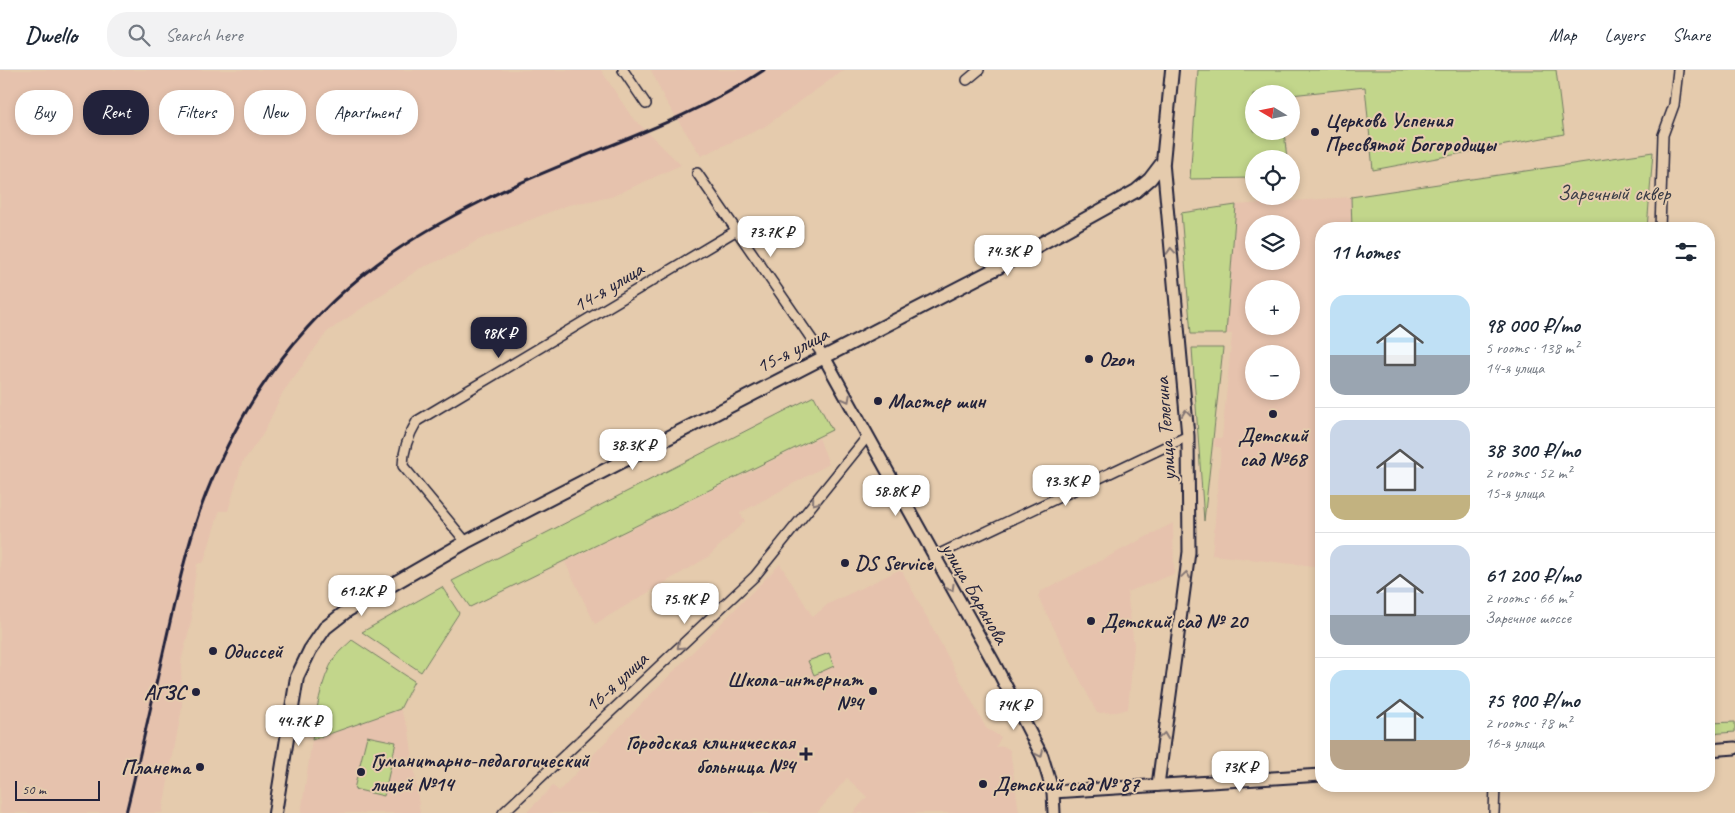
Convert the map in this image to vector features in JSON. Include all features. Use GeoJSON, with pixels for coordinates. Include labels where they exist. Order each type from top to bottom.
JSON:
{"type":"FeatureCollection","features":[{"type":"Feature","properties":{"kind":"main road","name":"улица Телегина"},"geometry":{"type":"LineString","coordinates":[[1163,162],[1172,70]]}},
{"type":"Feature","properties":{"kind":"main road","name":"15-я улица"},"geometry":{"type":"LineString","coordinates":[[274,813],[297,677],[310,650],[325,628],[348,610],[466,542],[997,268],[1136,190],[1150,179],[1163,162]]}},
{"type":"Feature","properties":{"kind":"street"},"geometry":{"type":"LineString","coordinates":[[623,70],[646,104]]}},
{"type":"Feature","properties":{"kind":"street"},"geometry":{"type":"LineString","coordinates":[[967,80],[979,70]]}},
{"type":"Feature","properties":{"kind":"street"},"geometry":{"type":"LineString","coordinates":[[1660,222],[1663,135],[1674,105],[1678,70]]}},
{"type":"Feature","properties":{"kind":"street","name":"улица Телегина"},"geometry":{"type":"LineString","coordinates":[[1158,784],[1190,552],[1188,436],[1163,162]]}},
{"type":"Feature","properties":{"kind":"street","name":"улица Баранова"},"geometry":{"type":"LineString","coordinates":[[697,173],[824,356],[933,557],[994,664],[1037,748],[1053,792],[1054,813]]}},
{"type":"Feature","properties":{"kind":"street","name":"14-я улица"},"geometry":{"type":"LineString","coordinates":[[466,542],[403,466],[403,452],[409,434],[417,422],[737,230]]}},
{"type":"Feature","properties":{"kind":"street"},"geometry":{"type":"LineString","coordinates":[[933,557],[1188,436]]}},
{"type":"Feature","properties":{"kind":"street","name":"16-я улица"},"geometry":{"type":"LineString","coordinates":[[503,813],[755,576],[868,437]]}},
{"type":"Feature","properties":{"kind":"street"},"geometry":{"type":"LineString","coordinates":[[1715,750],[1735,748]]}},
{"type":"Feature","properties":{"kind":"street"},"geometry":{"type":"LineString","coordinates":[[1053,792],[1315,775]]}},
{"type":"Feature","properties":{"kind":"street"},"geometry":{"type":"LineString","coordinates":[[1494,813],[1495,792]]}},
{"type":"Feature","properties":{"kind":"shaded area"},"geometry":{"type":"Polygon","coordinates":[[[0,70],[601,70],[631,116],[681,165],[611,197],[568,205],[476,241],[459,252],[419,269],[327,332],[283,392],[263,434],[242,463],[228,511],[220,511],[204,562],[197,564],[191,605],[192,618],[181,662],[182,708],[162,813],[0,813],[0,70]]]}},
{"type":"Feature","properties":{"kind":"shaded area"},"geometry":{"type":"Polygon","coordinates":[[[651,70],[844,70],[764,127],[701,156],[665,100],[651,70]]]}},
{"type":"Feature","properties":{"kind":"shaded area","name":"Детский сад №68"},"geometry":{"type":"Polygon","coordinates":[[[1351,197],[1352,222],[1315,222],[1315,566],[1212,555],[1221,448],[1214,446],[1215,438],[1222,438],[1232,334],[1226,334],[1236,205],[1300,205],[1300,201],[1351,197]]]}},
{"type":"Feature","properties":{"kind":"shaded area"},"geometry":{"type":"Polygon","coordinates":[[[819,438],[829,464],[740,513],[745,521],[708,557],[595,624],[565,562],[819,438]]]}},
{"type":"Feature","properties":{"kind":"shaded area","name":"Детский сад № 20"},"geometry":{"type":"Polygon","coordinates":[[[1173,523],[1174,574],[1127,592],[1134,645],[1128,709],[1117,712],[1097,713],[1038,597],[1040,592],[1173,523]]]}},
{"type":"Feature","properties":{"kind":"shaded area"},"geometry":{"type":"Polygon","coordinates":[[[780,564],[813,617],[828,604],[901,569],[986,728],[1001,737],[996,747],[1004,746],[1010,750],[1019,813],[853,813],[867,797],[847,778],[817,813],[526,813],[553,786],[559,791],[646,699],[780,564]]]}},
{"type":"Feature","properties":{"kind":"shaded area","name":"Гуманитарно-педагогический лицей №14"},"geometry":{"type":"Polygon","coordinates":[[[400,709],[409,730],[420,813],[301,813],[312,740],[400,709]]]}},
{"type":"Feature","properties":{"kind":"green space"},"geometry":{"type":"Polygon","coordinates":[[[1198,70],[1556,70],[1564,134],[1373,170],[1365,87],[1300,94],[1300,85],[1245,85],[1245,140],[1285,140],[1286,150],[1245,150],[1245,178],[1190,179],[1198,70]]]}},
{"type":"Feature","properties":{"kind":"green space","name":"Заречный сквер"},"geometry":{"type":"Polygon","coordinates":[[[1653,152],[1648,222],[1352,222],[1351,197],[1653,152]]]}},
{"type":"Feature","properties":{"kind":"green space"},"geometry":{"type":"Polygon","coordinates":[[[1236,205],[1226,334],[1191,334],[1181,213],[1236,205]]]}},
{"type":"Feature","properties":{"kind":"green space"},"geometry":{"type":"Polygon","coordinates":[[[1192,348],[1223,348],[1204,521],[1192,348]]]}},
{"type":"Feature","properties":{"kind":"green space"},"geometry":{"type":"Polygon","coordinates":[[[814,396],[832,430],[470,607],[452,581],[814,396]]]}},
{"type":"Feature","properties":{"kind":"green space"},"geometry":{"type":"Polygon","coordinates":[[[442,587],[459,613],[421,672],[362,632],[442,587]]]}},
{"type":"Feature","properties":{"kind":"green space"},"geometry":{"type":"Polygon","coordinates":[[[352,640],[414,681],[400,709],[312,740],[319,697],[330,666],[335,657],[352,640]]]}},
{"type":"Feature","properties":{"kind":"green space"},"geometry":{"type":"Polygon","coordinates":[[[829,653],[834,666],[814,675],[808,661],[829,653]]]}},
{"type":"Feature","properties":{"kind":"green space"},"geometry":{"type":"Polygon","coordinates":[[[1735,722],[1735,732],[1715,734],[1715,723],[1735,722]]]}},
{"type":"Feature","properties":{"kind":"green space"},"geometry":{"type":"Polygon","coordinates":[[[367,736],[396,742],[384,796],[354,789],[367,736]]]}},
{"type":"Feature","properties":{"kind":"railway"},"geometry":{"type":"LineString","coordinates":[[126,813],[180,581],[200,510],[214,474],[231,439],[270,374],[294,344],[319,315],[347,288],[377,264],[430,229],[520,183],[697,108],[764,70]]}},
{"type":"Feature","properties":{"kind":"place","name":"Церковь Успения Пресвятой Богородицы"},"geometry":{"type":"Point","coordinates":[1315,132]}},
{"type":"Feature","properties":{"kind":"place","name":"Ozon"},"geometry":{"type":"Point","coordinates":[1089,359]}},
{"type":"Feature","properties":{"kind":"place","name":"Мастер шин"},"geometry":{"type":"Point","coordinates":[878,401]}},
{"type":"Feature","properties":{"kind":"place","name":"Детский сад №68"},"geometry":{"type":"Point","coordinates":[1273,414]}},
{"type":"Feature","properties":{"kind":"place","name":"DS Service"},"geometry":{"type":"Point","coordinates":[845,563]}},
{"type":"Feature","properties":{"kind":"place","name":"Детский сад № 20"},"geometry":{"type":"Point","coordinates":[1091,621]}},
{"type":"Feature","properties":{"kind":"place","name":"Одиссей"},"geometry":{"type":"Point","coordinates":[213,651]}},
{"type":"Feature","properties":{"kind":"place","name":"Школа-интернат №4"},"geometry":{"type":"Point","coordinates":[873,691]}},
{"type":"Feature","properties":{"kind":"place","name":"АГЗС"},"geometry":{"type":"Point","coordinates":[196,692]}},
{"type":"Feature","properties":{"kind":"place","name":"Городская клиническая больница №4"},"geometry":{"type":"Point","coordinates":[806,754]}},
{"type":"Feature","properties":{"kind":"place","name":"Планета"},"geometry":{"type":"Point","coordinates":[200,767]}},
{"type":"Feature","properties":{"kind":"place","name":"Гуманитарно-педагогический лицей №14"},"geometry":{"type":"Point","coordinates":[361,772]}},
{"type":"Feature","properties":{"kind":"place","name":"Детский сад № 87"},"geometry":{"type":"Point","coordinates":[983,784]}}]}
